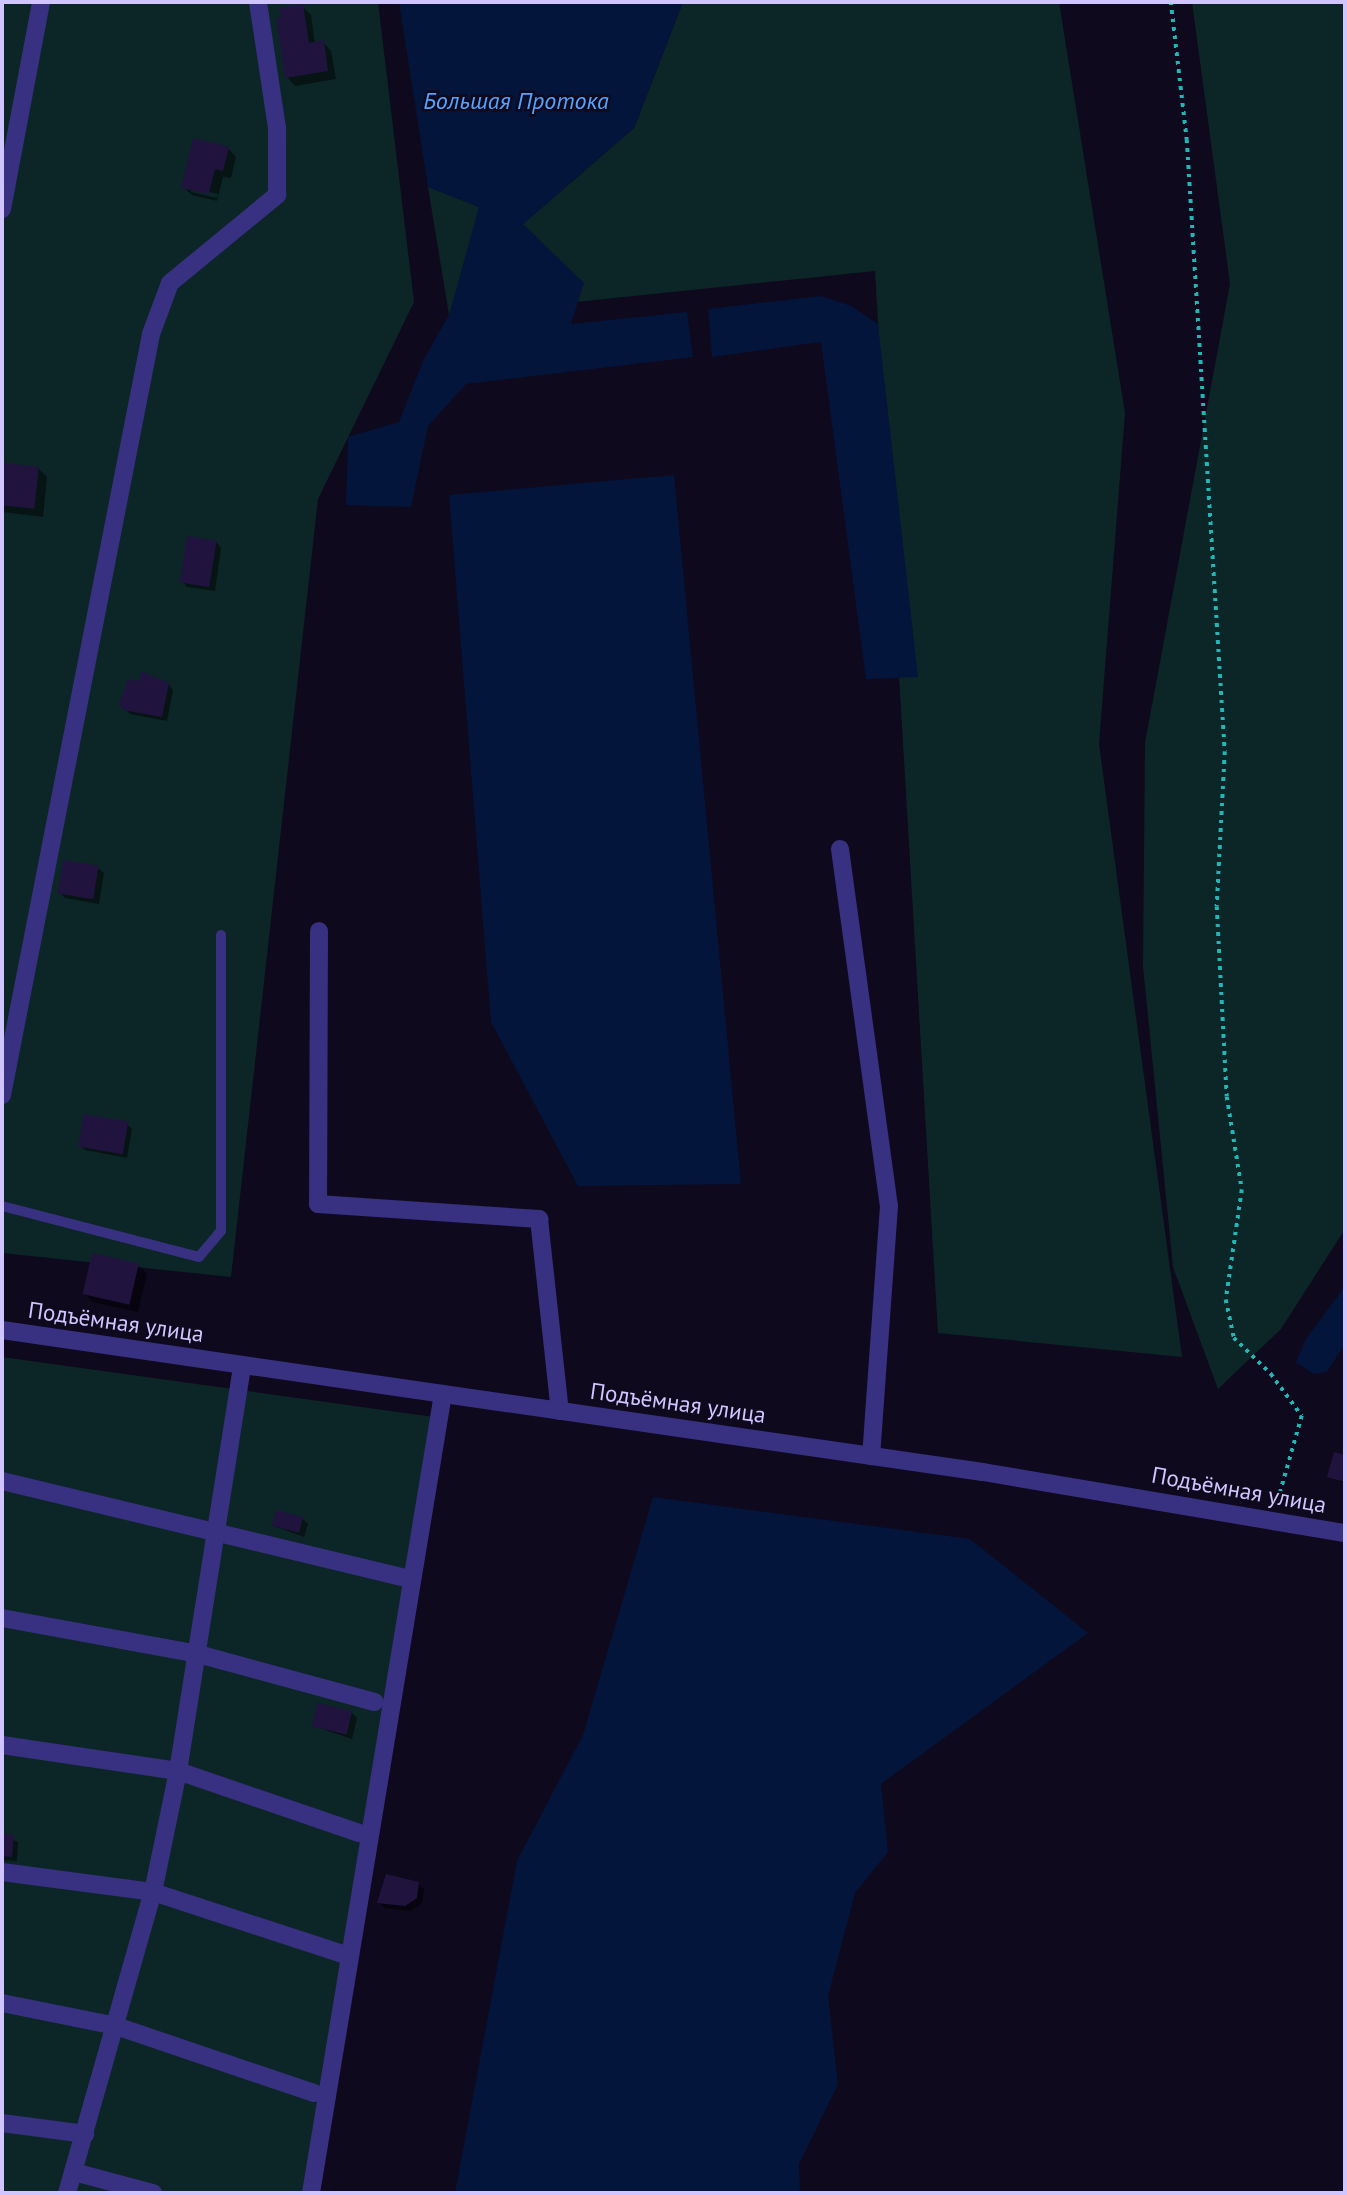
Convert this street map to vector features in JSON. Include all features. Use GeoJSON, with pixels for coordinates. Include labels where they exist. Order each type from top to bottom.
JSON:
{"type":"FeatureCollection","features":[{"type":"Feature","properties":{"kind":"street"},"geometry":{"type":"LineString","coordinates":[[2,209],[41,2]]}},
{"type":"Feature","properties":{"kind":"street"},"geometry":{"type":"LineString","coordinates":[[2,1095],[150,334],[170,283],[277,195],[277,128],[258,3]]}},
{"type":"Feature","properties":{"kind":"street"},"geometry":{"type":"LineString","coordinates":[[840,849],[889,1206],[871,1456]]}},
{"type":"Feature","properties":{"kind":"street"},"geometry":{"type":"LineString","coordinates":[[319,932],[318,1204],[540,1219],[560,1411]]}},
{"type":"Feature","properties":{"kind":"street","name":"Подъёмная улица"},"geometry":{"type":"LineString","coordinates":[[2,1330],[871,1456],[1345,1533]]}},
{"type":"Feature","properties":{"kind":"street"},"geometry":{"type":"LineString","coordinates":[[67,2193],[153,1892],[198,1654],[213,1529],[242,1365]]}},
{"type":"Feature","properties":{"kind":"street"},"geometry":{"type":"LineString","coordinates":[[311,2193],[443,1394]]}},
{"type":"Feature","properties":{"kind":"street"},"geometry":{"type":"LineString","coordinates":[[2,1481],[213,1529],[402,1577]]}},
{"type":"Feature","properties":{"kind":"street"},"geometry":{"type":"LineString","coordinates":[[2,1618],[198,1654],[375,1702]]}},
{"type":"Feature","properties":{"kind":"street"},"geometry":{"type":"LineString","coordinates":[[2,1745],[178,1771],[359,1833]]}},
{"type":"Feature","properties":{"kind":"street"},"geometry":{"type":"LineString","coordinates":[[2,1872],[153,1892],[343,1954]]}},
{"type":"Feature","properties":{"kind":"street"},"geometry":{"type":"LineString","coordinates":[[2,2003],[116,2026],[314,2093]]}},
{"type":"Feature","properties":{"kind":"street"},"geometry":{"type":"LineString","coordinates":[[2,2123],[85,2134]]}},
{"type":"Feature","properties":{"kind":"street"},"geometry":{"type":"LineString","coordinates":[[74,2172],[153,2193]]}},
{"type":"Feature","properties":{"kind":"lane"},"geometry":{"type":"LineString","coordinates":[[2,1206],[199,1257],[221,1231],[221,935]]}},
{"type":"Feature","properties":{"kind":"path"},"geometry":{"type":"LineString","coordinates":[[1171,2],[1188,153],[1225,752],[1217,907],[1227,1097],[1242,1190],[1226,1300],[1234,1338],[1271,1374],[1302,1416],[1272,1520]]}},
{"type":"Feature","properties":{"kind":"green space"},"geometry":{"type":"Polygon","coordinates":[[[2,2],[378,2],[414,302],[318,499],[231,1277],[2,1253],[2,2]]]}},
{"type":"Feature","properties":{"kind":"green space"},"geometry":{"type":"Polygon","coordinates":[[[683,2],[1059,2],[1125,413],[1099,744],[1182,1357],[938,1333],[875,271],[449,315],[428,187],[523,224],[634,128],[683,2]]]}},
{"type":"Feature","properties":{"kind":"green space"},"geometry":{"type":"Polygon","coordinates":[[[1192,2],[1345,2],[1345,1229],[1281,1329],[1218,1389],[1173,1267],[1143,966],[1145,743],[1230,284],[1192,2]]]}},
{"type":"Feature","properties":{"kind":"green space"},"geometry":{"type":"Polygon","coordinates":[[[2,1357],[441,1418],[313,2193],[2,2193],[2,1357]]]}},
{"type":"Feature","properties":{"kind":"water","name":"Большая Протока"},"geometry":{"type":"Polygon","coordinates":[[[399,2],[683,2],[634,128],[523,224],[584,283],[571,324],[687,312],[693,357],[466,384],[428,426],[411,507],[346,505],[348,437],[399,422],[424,359],[449,315],[479,207],[428,187],[399,2]]]}},
{"type":"Feature","properties":{"kind":"water"},"geometry":{"type":"Polygon","coordinates":[[[821,296],[851,306],[878,324],[918,677],[866,679],[821,342],[712,357],[708,309],[821,296]]]}},
{"type":"Feature","properties":{"kind":"water"},"geometry":{"type":"Polygon","coordinates":[[[674,475],[741,1184],[578,1186],[491,1022],[449,495],[674,475]]]}},
{"type":"Feature","properties":{"kind":"water"},"geometry":{"type":"Polygon","coordinates":[[[1345,1286],[1345,1344],[1327,1372],[1313,1374],[1296,1362],[1306,1339],[1345,1286]]]}},
{"type":"Feature","properties":{"kind":"water"},"geometry":{"type":"Polygon","coordinates":[[[653,1497],[970,1539],[1088,1633],[881,1784],[888,1852],[855,1893],[828,1996],[838,2084],[799,2164],[800,2193],[455,2193],[517,1861],[583,1735],[653,1497]]]}},
{"type":"Feature","properties":{"kind":"building"},"geometry":{"type":"Polygon","coordinates":[[[303,4],[309,43],[324,40],[328,71],[285,78],[276,18],[281,17],[279,8],[303,4]]]}},
{"type":"Feature","properties":{"kind":"building"},"geometry":{"type":"Polygon","coordinates":[[[193,138],[229,147],[223,171],[215,169],[209,194],[181,188],[193,138]]]}},
{"type":"Feature","properties":{"kind":"building"},"geometry":{"type":"Polygon","coordinates":[[[2,463],[39,467],[34,509],[2,505],[2,463]]]}},
{"type":"Feature","properties":{"kind":"building"},"geometry":{"type":"Polygon","coordinates":[[[187,536],[217,541],[209,587],[180,582],[187,536]]]}},
{"type":"Feature","properties":{"kind":"building"},"geometry":{"type":"Polygon","coordinates":[[[141,671],[169,683],[162,717],[123,710],[119,704],[128,679],[139,681],[141,671]]]}},
{"type":"Feature","properties":{"kind":"building"},"geometry":{"type":"Polygon","coordinates":[[[63,860],[99,866],[93,899],[58,894],[63,860]]]}},
{"type":"Feature","properties":{"kind":"building"},"geometry":{"type":"Polygon","coordinates":[[[84,1114],[128,1122],[123,1154],[78,1146],[84,1114]]]}},
{"type":"Feature","properties":{"kind":"building"},"geometry":{"type":"Polygon","coordinates":[[[92,1253],[139,1264],[129,1305],[83,1294],[92,1253]]]}},
{"type":"Feature","properties":{"kind":"building"},"geometry":{"type":"Polygon","coordinates":[[[1334,1452],[1345,1455],[1345,1482],[1327,1477],[1334,1452]]]}},
{"type":"Feature","properties":{"kind":"building"},"geometry":{"type":"Polygon","coordinates":[[[276,1510],[303,1517],[299,1533],[272,1525],[276,1510]]]}},
{"type":"Feature","properties":{"kind":"building"},"geometry":{"type":"Polygon","coordinates":[[[317,1703],[352,1711],[347,1734],[312,1726],[317,1703]]]}},
{"type":"Feature","properties":{"kind":"building"},"geometry":{"type":"Polygon","coordinates":[[[2,1834],[14,1835],[12,1857],[2,1856],[2,1834]]]}},
{"type":"Feature","properties":{"kind":"building"},"geometry":{"type":"Polygon","coordinates":[[[386,1874],[419,1882],[417,1898],[405,1906],[377,1903],[386,1874]]]}}]}
